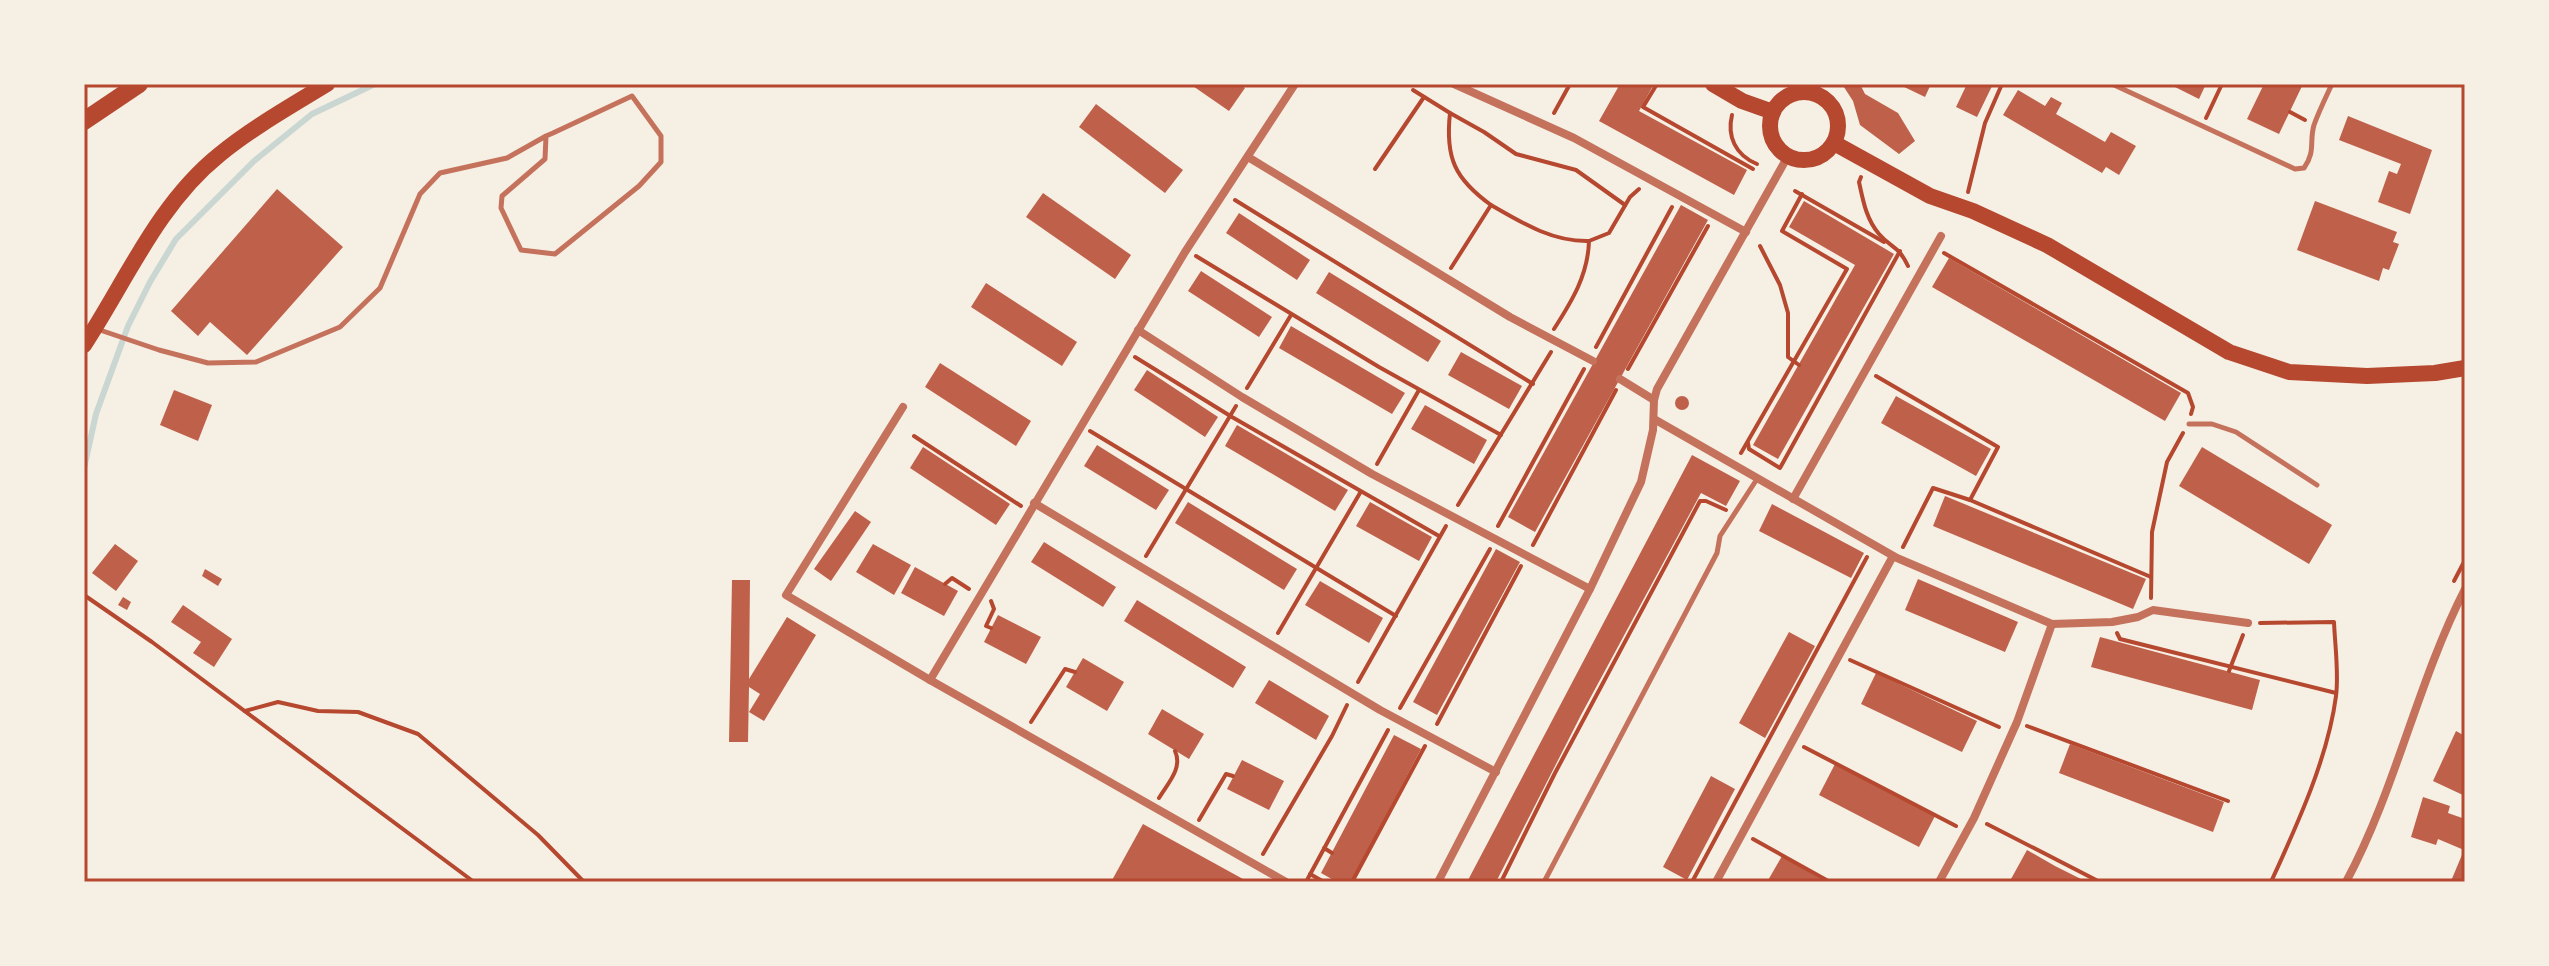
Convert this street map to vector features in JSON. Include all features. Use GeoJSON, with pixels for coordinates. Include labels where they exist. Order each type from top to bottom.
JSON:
{"type":"FeatureCollection","features":[{"type":"Feature","properties":{"kind":"main road"},"geometry":{"type":"LineString","coordinates":[[84,121],[139,84]]}},
{"type":"Feature","properties":{"kind":"main road"},"geometry":{"type":"LineString","coordinates":[[84,345],[103,331],[145,242],[191,182],[229,148],[327,84]]}},
{"type":"Feature","properties":{"kind":"main road"},"geometry":{"type":"LineString","coordinates":[[1713,84],[1742,101],[1773,112]]}},
{"type":"Feature","properties":{"kind":"main road"},"geometry":{"type":"LineString","coordinates":[[1798,88],[1820,95],[1835,110],[1838,121],[1834,143],[1828,151],[1809,160],[1788,156],[1774,141],[1773,112],[1779,102],[1798,88]]}},
{"type":"Feature","properties":{"kind":"main road"},"geometry":{"type":"LineString","coordinates":[[1834,143],[1930,196],[1973,211],[2047,245],[2229,352],[2289,372],[2367,376],[2435,373],[2465,368]]}},
{"type":"Feature","properties":{"kind":"street"},"geometry":{"type":"LineString","coordinates":[[930,680],[1185,252],[1295,84]]}},
{"type":"Feature","properties":{"kind":"street"},"geometry":{"type":"LineString","coordinates":[[1454,84],[1574,138],[1746,232]]}},
{"type":"Feature","properties":{"kind":"street"},"geometry":{"type":"LineString","coordinates":[[1438,882],[1590,589],[1641,482],[1657,389],[1788,156]]}},
{"type":"Feature","properties":{"kind":"street"},"geometry":{"type":"LineString","coordinates":[[1248,157],[1445,278],[1591,361]]}},
{"type":"Feature","properties":{"kind":"street"},"geometry":{"type":"LineString","coordinates":[[1793,499],[1941,236]]}},
{"type":"Feature","properties":{"kind":"street"},"geometry":{"type":"LineString","coordinates":[[1138,330],[1242,397],[1372,474],[1590,589]]}},
{"type":"Feature","properties":{"kind":"street"},"geometry":{"type":"LineString","coordinates":[[1620,379],[1654,400]]}},
{"type":"Feature","properties":{"kind":"street"},"geometry":{"type":"LineString","coordinates":[[903,407],[786,595],[1286,882]]}},
{"type":"Feature","properties":{"kind":"street"},"geometry":{"type":"LineString","coordinates":[[1654,419],[1895,557],[2052,624],[2112,622],[2138,617],[2153,610],[2248,623]]}},
{"type":"Feature","properties":{"kind":"street"},"geometry":{"type":"LineString","coordinates":[[1034,503],[1352,693],[1496,772]]}},
{"type":"Feature","properties":{"kind":"street"},"geometry":{"type":"LineString","coordinates":[[1716,882],[1837,654],[1895,557]]}},
{"type":"Feature","properties":{"kind":"street"},"geometry":{"type":"LineString","coordinates":[[2346,882],[2388,787],[2448,622],[2465,589]]}},
{"type":"Feature","properties":{"kind":"street"},"geometry":{"type":"LineString","coordinates":[[1939,882],[1974,818],[2013,733],[2052,624]]}},
{"type":"Feature","properties":{"kind":"lane"},"geometry":{"type":"LineString","coordinates":[[2112,84],[2295,169],[2304,168],[2313,149],[2311,138],[2314,124],[2332,84]]}},
{"type":"Feature","properties":{"kind":"lane"},"geometry":{"type":"LineString","coordinates":[[103,331],[208,363],[256,362],[340,327],[380,288],[420,194],[440,173],[507,158],[546,136],[632,96],[661,136],[661,162],[639,186],[555,254],[521,250],[501,208],[502,196],[545,159],[546,136]]}},
{"type":"Feature","properties":{"kind":"lane"},"geometry":{"type":"LineString","coordinates":[[2189,424],[2212,424],[2236,432],[2317,485]]}},
{"type":"Feature","properties":{"kind":"lane"},"geometry":{"type":"LineString","coordinates":[[1544,882],[1717,553],[1720,536],[1757,479]]}},
{"type":"Feature","properties":{"kind":"path"},"geometry":{"type":"LineString","coordinates":[[1657,84],[1643,107],[1725,156],[1755,166],[1729,133],[1732,115]]}},
{"type":"Feature","properties":{"kind":"path"},"geometry":{"type":"LineString","coordinates":[[1968,195],[1985,123],[2002,84]]}},
{"type":"Feature","properties":{"kind":"path"},"geometry":{"type":"LineString","coordinates":[[2202,126],[2222,84]]}},
{"type":"Feature","properties":{"kind":"path"},"geometry":{"type":"LineString","coordinates":[[1413,90],[1516,154],[1576,170],[1625,205]]}},
{"type":"Feature","properties":{"kind":"path"},"geometry":{"type":"LineString","coordinates":[[1375,169],[1424,97]]}},
{"type":"Feature","properties":{"kind":"path"},"geometry":{"type":"LineString","coordinates":[[1450,113],[1448,145],[1454,164],[1467,185],[1491,205],[1546,234],[1572,241],[1589,241],[1609,233],[1625,205],[1644,186]]}},
{"type":"Feature","properties":{"kind":"path"},"geometry":{"type":"LineString","coordinates":[[1862,176],[1859,182],[1871,224],[1882,238],[1900,251]]}},
{"type":"Feature","properties":{"kind":"path"},"geometry":{"type":"LineString","coordinates":[[1795,191],[1877,241],[1900,251]]}},
{"type":"Feature","properties":{"kind":"path"},"geometry":{"type":"LineString","coordinates":[[1223,193],[1533,384]]}},
{"type":"Feature","properties":{"kind":"path"},"geometry":{"type":"LineString","coordinates":[[1740,455],[1796,363],[1847,269],[1782,231],[1802,194]]}},
{"type":"Feature","properties":{"kind":"path"},"geometry":{"type":"LineString","coordinates":[[1496,530],[1662,233],[1674,204]]}},
{"type":"Feature","properties":{"kind":"path"},"geometry":{"type":"LineString","coordinates":[[1445,278],[1491,205]]}},
{"type":"Feature","properties":{"kind":"path"},"geometry":{"type":"LineString","coordinates":[[1557,343],[1554,328],[1577,293],[1589,241]]}},
{"type":"Feature","properties":{"kind":"path"},"geometry":{"type":"LineString","coordinates":[[1760,246],[1780,285],[1788,313],[1788,357],[1796,363]]}},
{"type":"Feature","properties":{"kind":"path"},"geometry":{"type":"LineString","coordinates":[[1935,248],[2188,393],[2193,407],[2189,424],[2167,462],[2152,532],[2153,610]]}},
{"type":"Feature","properties":{"kind":"path"},"geometry":{"type":"LineString","coordinates":[[1748,443],[1749,449],[1780,468],[1790,443],[1900,251]]}},
{"type":"Feature","properties":{"kind":"path"},"geometry":{"type":"LineString","coordinates":[[1185,252],[1205,260],[1291,315],[1501,435]]}},
{"type":"Feature","properties":{"kind":"path"},"geometry":{"type":"LineString","coordinates":[[1869,309],[1879,314]]}},
{"type":"Feature","properties":{"kind":"path"},"geometry":{"type":"LineString","coordinates":[[1140,566],[1291,315]]}},
{"type":"Feature","properties":{"kind":"path"},"geometry":{"type":"LineString","coordinates":[[1126,352],[1360,493],[1439,536]]}},
{"type":"Feature","properties":{"kind":"path"},"geometry":{"type":"LineString","coordinates":[[1867,370],[1921,407],[1998,447],[1973,503]]}},
{"type":"Feature","properties":{"kind":"path"},"geometry":{"type":"LineString","coordinates":[[1271,645],[1419,390]]}},
{"type":"Feature","properties":{"kind":"path"},"geometry":{"type":"LineString","coordinates":[[1764,413],[1769,418]]}},
{"type":"Feature","properties":{"kind":"path"},"geometry":{"type":"LineString","coordinates":[[1082,426],[1396,616]]}},
{"type":"Feature","properties":{"kind":"path"},"geometry":{"type":"LineString","coordinates":[[1895,557],[1933,488],[2151,577]]}},
{"type":"Feature","properties":{"kind":"path"},"geometry":{"type":"LineString","coordinates":[[1499,881],[1583,717],[1700,501],[1707,499],[1729,511]]}},
{"type":"Feature","properties":{"kind":"path"},"geometry":{"type":"LineString","coordinates":[[1306,882],[1420,673],[1479,574],[1493,543]]}},
{"type":"Feature","properties":{"kind":"path"},"geometry":{"type":"LineString","coordinates":[[1692,882],[1869,553]]}},
{"type":"Feature","properties":{"kind":"path"},"geometry":{"type":"LineString","coordinates":[[945,584],[952,578],[980,594]]}},
{"type":"Feature","properties":{"kind":"path"},"geometry":{"type":"LineString","coordinates":[[84,595],[474,882]]}},
{"type":"Feature","properties":{"kind":"path"},"geometry":{"type":"LineString","coordinates":[[1451,619],[1456,622]]}},
{"type":"Feature","properties":{"kind":"path"},"geometry":{"type":"LineString","coordinates":[[2112,622],[2120,639],[2136,645],[2229,670],[2336,693]]}},
{"type":"Feature","properties":{"kind":"path"},"geometry":{"type":"LineString","coordinates":[[2229,670],[2248,623],[2334,622],[2336,693],[2329,734],[2290,841],[2271,882]]}},
{"type":"Feature","properties":{"kind":"path"},"geometry":{"type":"LineString","coordinates":[[1837,654],[2013,733]]}},
{"type":"Feature","properties":{"kind":"path"},"geometry":{"type":"LineString","coordinates":[[1025,732],[1065,669],[1075,672]]}},
{"type":"Feature","properties":{"kind":"path"},"geometry":{"type":"LineString","coordinates":[[1420,673],[1427,676]]}},
{"type":"Feature","properties":{"kind":"path"},"geometry":{"type":"LineString","coordinates":[[1260,859],[1332,736],[1352,693]]}},
{"type":"Feature","properties":{"kind":"path"},"geometry":{"type":"LineString","coordinates":[[245,711],[278,702],[318,711],[358,712],[418,734],[538,835],[584,882]]}},
{"type":"Feature","properties":{"kind":"path"},"geometry":{"type":"LineString","coordinates":[[2017,722],[2228,801]]}},
{"type":"Feature","properties":{"kind":"path"},"geometry":{"type":"LineString","coordinates":[[1792,740],[1966,832]]}},
{"type":"Feature","properties":{"kind":"path"},"geometry":{"type":"LineString","coordinates":[[1154,807],[1178,767],[1175,751]]}},
{"type":"Feature","properties":{"kind":"path"},"geometry":{"type":"LineString","coordinates":[[1373,758],[1380,761]]}},
{"type":"Feature","properties":{"kind":"path"},"geometry":{"type":"LineString","coordinates":[[1197,822],[1226,774],[1233,776]]}},
{"type":"Feature","properties":{"kind":"path"},"geometry":{"type":"LineString","coordinates":[[1350,800],[1357,804]]}},
{"type":"Feature","properties":{"kind":"path"},"geometry":{"type":"LineString","coordinates":[[1974,818],[2100,882]]}},
{"type":"Feature","properties":{"kind":"path"},"geometry":{"type":"LineString","coordinates":[[1744,834],[1830,882]]}},
{"type":"Feature","properties":{"kind":"path"},"geometry":{"type":"LineString","coordinates":[[1324,848],[1332,853]]}},
{"type":"Feature","properties":{"kind":"path"},"geometry":{"type":"LineString","coordinates":[[2055,866],[2059,860]]}},
{"type":"Feature","properties":{"kind":"path"},"geometry":{"type":"LineString","coordinates":[[1310,874],[1324,882]]}},
{"type":"Feature","properties":{"kind":"building"},"geometry":{"type":"Polygon","coordinates":[[[1190,84],[1240,84],[1245,88],[1229,111],[1190,84]]]}},
{"type":"Feature","properties":{"kind":"building"},"geometry":{"type":"Polygon","coordinates":[[[1620,84],[1654,84],[1639,111],[1747,170],[1734,195],[1599,121],[1620,84]]]}},
{"type":"Feature","properties":{"kind":"building"},"geometry":{"type":"Polygon","coordinates":[[[1842,84],[1860,84],[1865,94],[1898,113],[1915,141],[1899,154],[1860,125],[1853,101],[1842,84]]]}},
{"type":"Feature","properties":{"kind":"building"},"geometry":{"type":"Polygon","coordinates":[[[1898,84],[1931,84],[1925,97],[1898,84]]]}},
{"type":"Feature","properties":{"kind":"building"},"geometry":{"type":"Polygon","coordinates":[[[1967,84],[1993,84],[1977,117],[1956,107],[1967,84]]]}},
{"type":"Feature","properties":{"kind":"building"},"geometry":{"type":"Polygon","coordinates":[[[2169,84],[2206,84],[2199,99],[2169,84]]]}},
{"type":"Feature","properties":{"kind":"building"},"geometry":{"type":"Polygon","coordinates":[[[2264,84],[2303,84],[2279,134],[2247,119],[2264,84]]]}},
{"type":"Feature","properties":{"kind":"building"},"geometry":{"type":"Polygon","coordinates":[[[2018,90],[2045,106],[2051,97],[2062,103],[2056,114],[2105,142],[2111,132],[2136,146],[2119,175],[2106,167],[2102,173],[2003,115],[2018,90]]]}},
{"type":"Feature","properties":{"kind":"building"},"geometry":{"type":"Polygon","coordinates":[[[1096,104],[1183,170],[1165,193],[1079,127],[1096,104]]]}},
{"type":"Feature","properties":{"kind":"building"},"geometry":{"type":"Polygon","coordinates":[[[2348,116],[2432,150],[2410,214],[2378,202],[2389,171],[2397,174],[2401,164],[2339,140],[2348,116]]]}},
{"type":"Feature","properties":{"kind":"building"},"geometry":{"type":"Polygon","coordinates":[[[277,189],[343,247],[247,355],[210,322],[198,336],[171,311],[277,189]]]}},
{"type":"Feature","properties":{"kind":"building"},"geometry":{"type":"Polygon","coordinates":[[[1043,193],[1131,255],[1115,279],[1026,217],[1043,193]]]}},
{"type":"Feature","properties":{"kind":"building"},"geometry":{"type":"Polygon","coordinates":[[[1804,201],[1894,254],[1778,459],[1753,445],[1855,265],[1789,227],[1804,201]]]}},
{"type":"Feature","properties":{"kind":"building"},"geometry":{"type":"Polygon","coordinates":[[[2315,201],[2397,232],[2393,242],[2399,244],[2389,270],[2383,268],[2379,281],[2297,250],[2315,201]]]}},
{"type":"Feature","properties":{"kind":"building"},"geometry":{"type":"Polygon","coordinates":[[[1681,205],[1708,220],[1535,532],[1508,517],[1681,205]]]}},
{"type":"Feature","properties":{"kind":"building"},"geometry":{"type":"Polygon","coordinates":[[[1239,213],[1310,260],[1297,280],[1226,233],[1239,213]]]}},
{"type":"Feature","properties":{"kind":"building"},"geometry":{"type":"Polygon","coordinates":[[[1949,258],[2181,393],[2165,421],[1932,287],[1949,258]]]}},
{"type":"Feature","properties":{"kind":"building"},"geometry":{"type":"Polygon","coordinates":[[[1201,271],[1272,317],[1259,337],[1188,291],[1201,271]]]}},
{"type":"Feature","properties":{"kind":"building"},"geometry":{"type":"Polygon","coordinates":[[[1329,272],[1441,341],[1428,362],[1316,293],[1329,272]]]}},
{"type":"Feature","properties":{"kind":"building"},"geometry":{"type":"Polygon","coordinates":[[[986,283],[1077,342],[1062,366],[971,307],[986,283]]]}},
{"type":"Feature","properties":{"kind":"building"},"geometry":{"type":"Polygon","coordinates":[[[1291,326],[1405,393],[1392,414],[1279,348],[1291,326]]]}},
{"type":"Feature","properties":{"kind":"building"},"geometry":{"type":"Polygon","coordinates":[[[1461,352],[1522,386],[1509,409],[1448,375],[1461,352]]]}},
{"type":"Feature","properties":{"kind":"building"},"geometry":{"type":"Polygon","coordinates":[[[940,363],[1031,421],[1016,446],[925,387],[940,363]]]}},
{"type":"Feature","properties":{"kind":"building"},"geometry":{"type":"Polygon","coordinates":[[[1147,370],[1218,417],[1205,437],[1134,390],[1147,370]]]}},
{"type":"Feature","properties":{"kind":"building"},"geometry":{"type":"Polygon","coordinates":[[[174,390],[212,405],[198,441],[160,425],[174,390]]]}},
{"type":"Feature","properties":{"kind":"building"},"geometry":{"type":"Polygon","coordinates":[[[1682,396],[1689,403],[1682,410],[1675,403],[1682,396]]]}},
{"type":"Feature","properties":{"kind":"building"},"geometry":{"type":"Polygon","coordinates":[[[1896,396],[1991,449],[1976,476],[1881,423],[1896,396]]]}},
{"type":"Feature","properties":{"kind":"building"},"geometry":{"type":"Polygon","coordinates":[[[1425,405],[1487,440],[1474,464],[1411,429],[1425,405]]]}},
{"type":"Feature","properties":{"kind":"building"},"geometry":{"type":"Polygon","coordinates":[[[1237,425],[1348,490],[1335,511],[1225,446],[1237,425]]]}},
{"type":"Feature","properties":{"kind":"building"},"geometry":{"type":"Polygon","coordinates":[[[1097,445],[1169,490],[1156,510],[1084,466],[1097,445]]]}},
{"type":"Feature","properties":{"kind":"building"},"geometry":{"type":"Polygon","coordinates":[[[923,447],[1010,504],[996,525],[910,468],[923,447]]]}},
{"type":"Feature","properties":{"kind":"building"},"geometry":{"type":"Polygon","coordinates":[[[2202,447],[2332,525],[2309,564],[2179,486],[2202,447]]]}},
{"type":"Feature","properties":{"kind":"building"},"geometry":{"type":"Polygon","coordinates":[[[1692,455],[1740,481],[1726,506],[1701,493],[1581,715],[1496,882],[1467,882],[1692,455]]]}},
{"type":"Feature","properties":{"kind":"building"},"geometry":{"type":"Polygon","coordinates":[[[1945,496],[2146,579],[2133,609],[1933,526],[1945,496]]]}},
{"type":"Feature","properties":{"kind":"building"},"geometry":{"type":"Polygon","coordinates":[[[1188,502],[1297,569],[1284,590],[1175,523],[1188,502]]]}},
{"type":"Feature","properties":{"kind":"building"},"geometry":{"type":"Polygon","coordinates":[[[1370,502],[1432,537],[1419,561],[1356,526],[1370,502]]]}},
{"type":"Feature","properties":{"kind":"building"},"geometry":{"type":"Polygon","coordinates":[[[1772,504],[1864,553],[1851,578],[1759,531],[1772,504]]]}},
{"type":"Feature","properties":{"kind":"building"},"geometry":{"type":"Polygon","coordinates":[[[855,511],[871,522],[831,581],[814,569],[855,511]]]}},
{"type":"Feature","properties":{"kind":"building"},"geometry":{"type":"Polygon","coordinates":[[[1044,542],[1116,587],[1103,607],[1031,562],[1044,542]]]}},
{"type":"Feature","properties":{"kind":"building"},"geometry":{"type":"Polygon","coordinates":[[[115,544],[138,561],[116,591],[92,573],[115,544]]]}},
{"type":"Feature","properties":{"kind":"building"},"geometry":{"type":"Polygon","coordinates":[[[873,544],[911,565],[894,595],[856,572],[873,544]]]}},
{"type":"Feature","properties":{"kind":"building"},"geometry":{"type":"Polygon","coordinates":[[[1496,549],[1520,562],[1437,715],[1413,702],[1496,549]]]}},
{"type":"Feature","properties":{"kind":"building"},"geometry":{"type":"Polygon","coordinates":[[[915,567],[958,591],[944,616],[901,593],[915,567]]]}},
{"type":"Feature","properties":{"kind":"building"},"geometry":{"type":"Polygon","coordinates":[[[205,569],[222,579],[218,586],[202,576],[205,569]]]}},
{"type":"Feature","properties":{"kind":"building"},"geometry":{"type":"Polygon","coordinates":[[[1918,579],[2018,622],[2005,652],[1905,610],[1918,579]]]}},
{"type":"Feature","properties":{"kind":"building"},"geometry":{"type":"Polygon","coordinates":[[[732,580],[750,580],[749,679],[787,617],[816,635],[764,721],[749,712],[760,694],[749,687],[748,742],[729,742],[732,580]]]}},
{"type":"Feature","properties":{"kind":"building"},"geometry":{"type":"Polygon","coordinates":[[[1320,581],[1383,618],[1369,643],[1305,605],[1320,581]]]}},
{"type":"Feature","properties":{"kind":"building"},"geometry":{"type":"Polygon","coordinates":[[[123,597],[131,602],[127,610],[118,605],[123,597]]]}},
{"type":"Feature","properties":{"kind":"building"},"geometry":{"type":"Polygon","coordinates":[[[1137,600],[1246,667],[1233,688],[1124,621],[1137,600]]]}},
{"type":"Feature","properties":{"kind":"building"},"geometry":{"type":"Polygon","coordinates":[[[183,605],[232,639],[214,667],[193,653],[201,642],[171,622],[183,605]]]}},
{"type":"Feature","properties":{"kind":"building"},"geometry":{"type":"Polygon","coordinates":[[[998,615],[1041,637],[1026,664],[984,642],[998,615]]]}},
{"type":"Feature","properties":{"kind":"building"},"geometry":{"type":"Polygon","coordinates":[[[1789,632],[1815,646],[1765,738],[1739,723],[1789,632]]]}},
{"type":"Feature","properties":{"kind":"building"},"geometry":{"type":"Polygon","coordinates":[[[2100,637],[2260,680],[2252,710],[2091,667],[2100,637]]]}},
{"type":"Feature","properties":{"kind":"building"},"geometry":{"type":"Polygon","coordinates":[[[1083,658],[1124,682],[1107,711],[1066,687],[1083,658]]]}},
{"type":"Feature","properties":{"kind":"building"},"geometry":{"type":"Polygon","coordinates":[[[1876,673],[1977,721],[1962,752],[1861,704],[1876,673]]]}},
{"type":"Feature","properties":{"kind":"building"},"geometry":{"type":"Polygon","coordinates":[[[1269,680],[1329,716],[1316,740],[1255,703],[1269,680]]]}},
{"type":"Feature","properties":{"kind":"building"},"geometry":{"type":"Polygon","coordinates":[[[1162,709],[1204,734],[1189,759],[1148,734],[1162,709]]]}},
{"type":"Feature","properties":{"kind":"building"},"geometry":{"type":"Polygon","coordinates":[[[2456,731],[2465,736],[2465,796],[2433,781],[2456,731]]]}},
{"type":"Feature","properties":{"kind":"building"},"geometry":{"type":"Polygon","coordinates":[[[1394,735],[1421,749],[1351,882],[1337,882],[1321,873],[1394,735]]]}},
{"type":"Feature","properties":{"kind":"building"},"geometry":{"type":"Polygon","coordinates":[[[2070,744],[2224,802],[2213,832],[2059,773],[2070,744]]]}},
{"type":"Feature","properties":{"kind":"building"},"geometry":{"type":"Polygon","coordinates":[[[1242,760],[1284,781],[1269,810],[1227,789],[1242,760]]]}},
{"type":"Feature","properties":{"kind":"building"},"geometry":{"type":"Polygon","coordinates":[[[1835,764],[1935,816],[1919,847],[1819,795],[1835,764]]]}},
{"type":"Feature","properties":{"kind":"building"},"geometry":{"type":"Polygon","coordinates":[[[1711,776],[1735,789],[1687,880],[1663,867],[1711,776]]]}},
{"type":"Feature","properties":{"kind":"building"},"geometry":{"type":"Polygon","coordinates":[[[2423,797],[2450,806],[2448,813],[2465,819],[2465,882],[2451,881],[2464,850],[2438,839],[2436,845],[2411,837],[2423,797]]]}},
{"type":"Feature","properties":{"kind":"building"},"geometry":{"type":"Polygon","coordinates":[[[1143,824],[1243,879],[1241,882],[1111,882],[1143,824]]]}},
{"type":"Feature","properties":{"kind":"building"},"geometry":{"type":"Polygon","coordinates":[[[2027,850],[2087,882],[2017,882],[2011,879],[2027,850]]]}},
{"type":"Feature","properties":{"kind":"building"},"geometry":{"type":"Polygon","coordinates":[[[1782,856],[1826,882],[1767,882],[1782,856]]]}},
{"type":"Feature","properties":{"kind":"waterway"},"geometry":{"type":"LineString","coordinates":[[84,468],[96,414],[128,326],[176,239],[254,161],[312,114],[375,84]]}}]}
